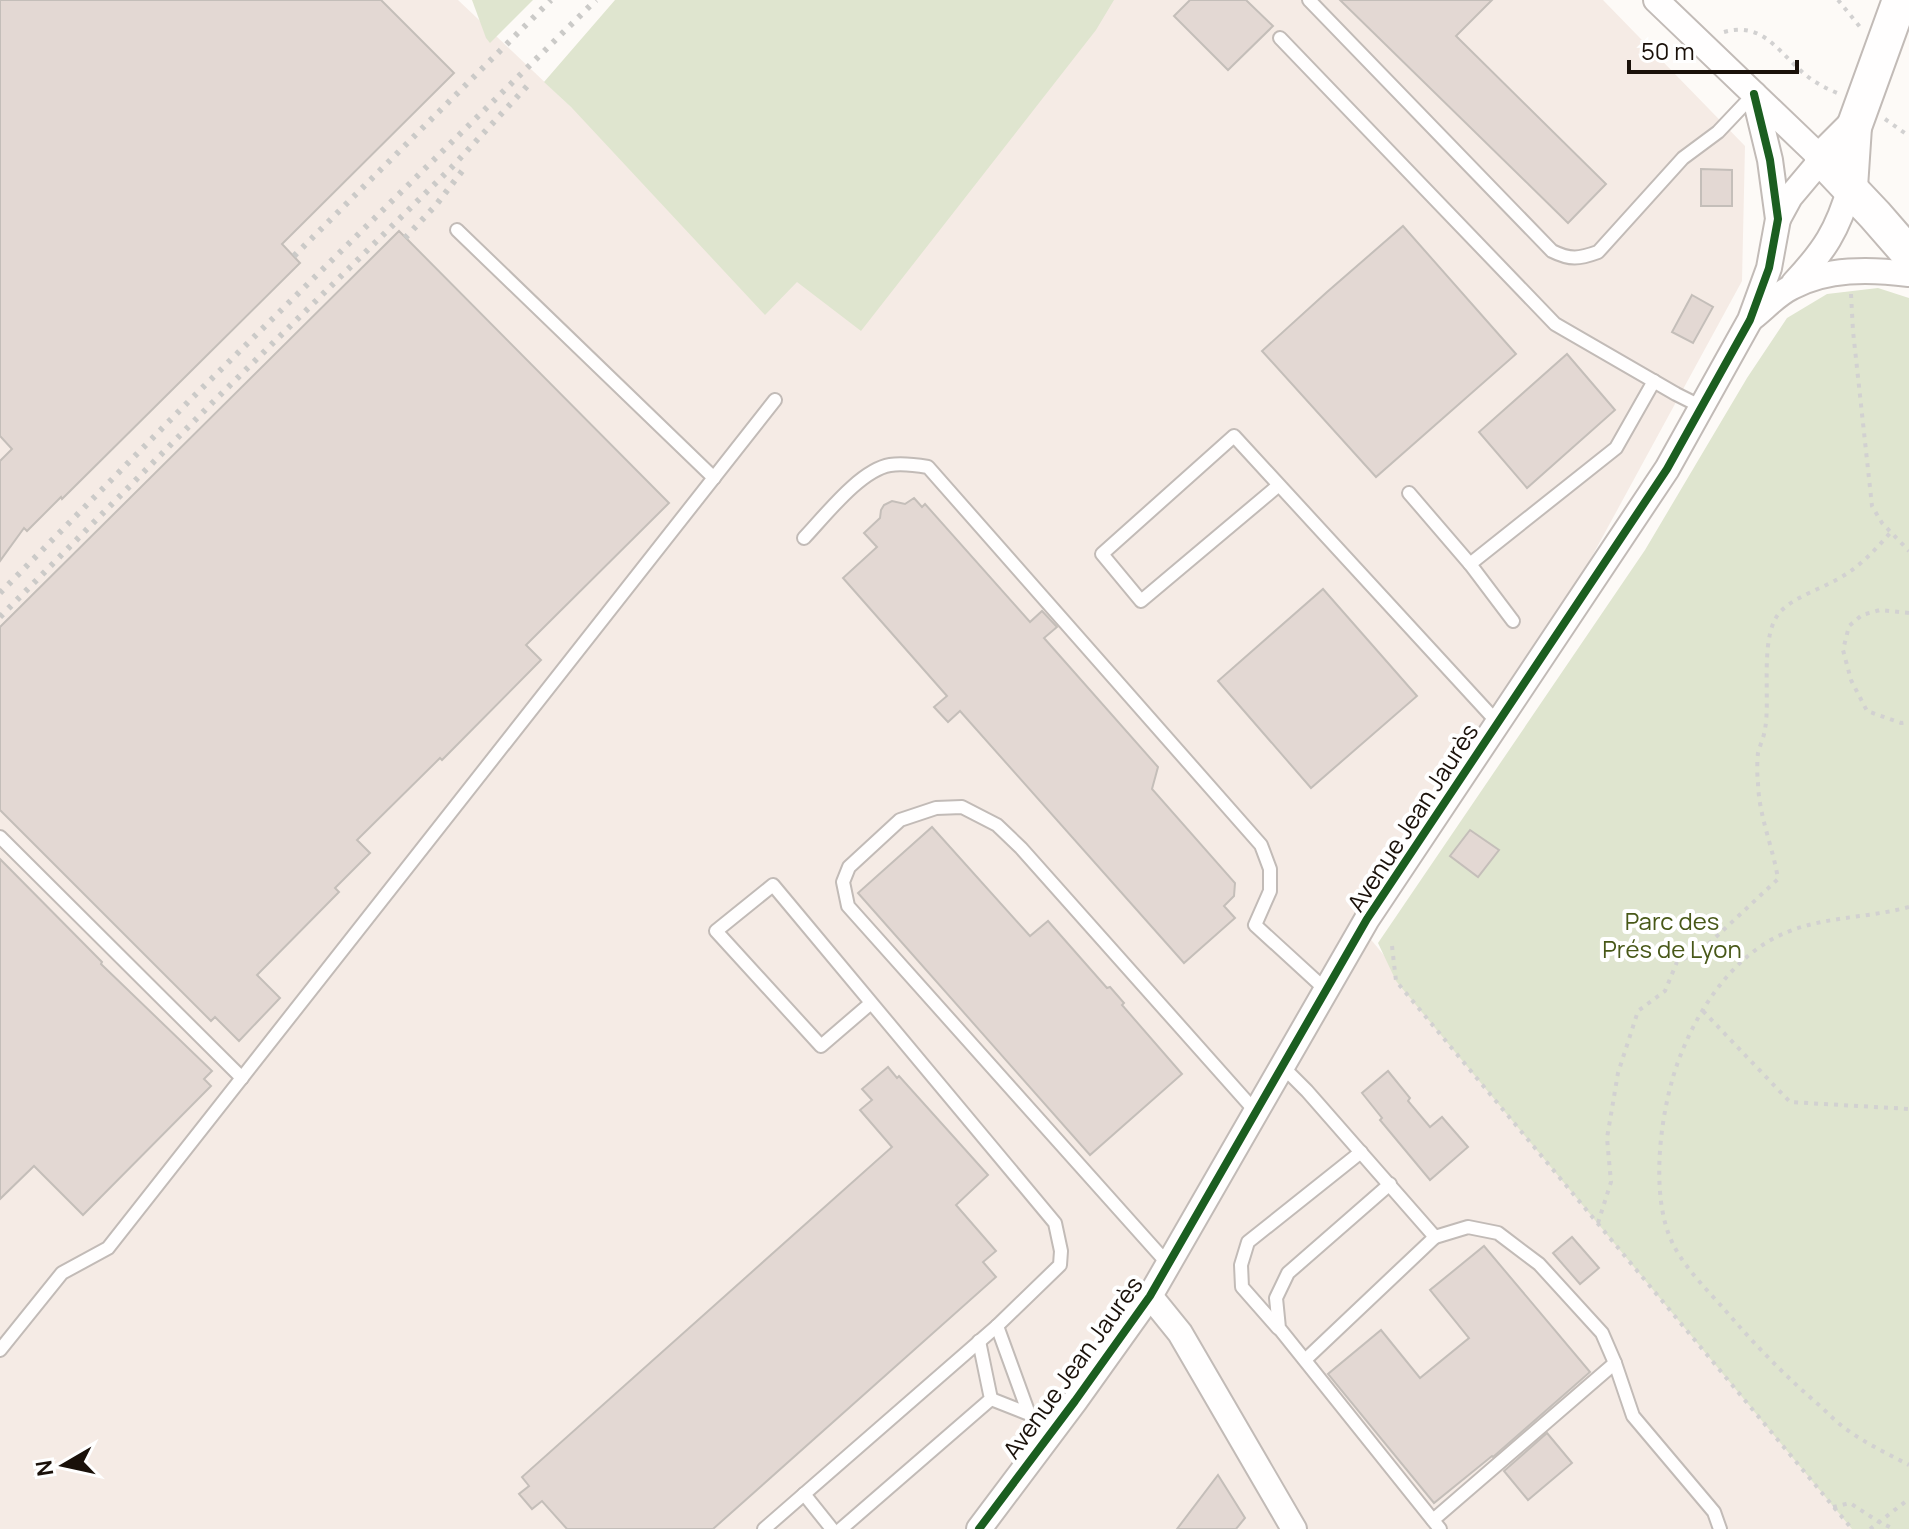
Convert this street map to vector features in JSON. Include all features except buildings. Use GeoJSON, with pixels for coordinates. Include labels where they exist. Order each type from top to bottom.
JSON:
{"type":"FeatureCollection","features":[{"type":"Feature","properties":{"kind":"street"},"geometry":{"type":"LineString","coordinates":[[1656,0],[1850,187],[1909,254]]}},
{"type":"Feature","properties":{"kind":"street","name":"Avenue Jean Jaurès"},"geometry":{"type":"LineString","coordinates":[[1750,320],[1790,288],[1833,234],[1850,187],[1900,0]]}},
{"type":"Feature","properties":{"kind":"street","name":"Avenue Jean Jaurès"},"geometry":{"type":"LineString","coordinates":[[979,1529],[1150,1296],[1367,919],[1667,469],[1750,320],[1769,268],[1778,219],[1770,160],[1754,94]]}},
{"type":"Feature","properties":{"kind":"street","name":"Avenue Jean Jaurès"},"geometry":{"type":"LineString","coordinates":[[1778,219],[1790,197],[1822,159],[1868,123]]}},
{"type":"Feature","properties":{"kind":"street","name":"Avenue Jean Jaurès"},"geometry":{"type":"LineString","coordinates":[[1790,288],[1813,278],[1849,272],[1877,270],[1909,274]]}},
{"type":"Feature","properties":{"kind":"street"},"geometry":{"type":"LineString","coordinates":[[1150,1296],[1180,1333],[1294,1529]]}},
{"type":"Feature","properties":{"kind":"lane"},"geometry":{"type":"LineString","coordinates":[[1309,0],[1552,251],[1565,258],[1584,257],[1598,252],[1683,158],[1718,132],[1754,94]]}},
{"type":"Feature","properties":{"kind":"lane"},"geometry":{"type":"LineString","coordinates":[[1280,38],[1555,324],[1702,407]]}},
{"type":"Feature","properties":{"kind":"lane"},"geometry":{"type":"LineString","coordinates":[[457,230],[714,478]]}},
{"type":"Feature","properties":{"kind":"lane"},"geometry":{"type":"LineString","coordinates":[[1470,564],[1616,448],[1654,381]]}},
{"type":"Feature","properties":{"kind":"lane"},"geometry":{"type":"LineString","coordinates":[[0,1350],[62,1273],[108,1248],[775,400]]}},
{"type":"Feature","properties":{"kind":"lane"},"geometry":{"type":"LineString","coordinates":[[1279,485],[1141,601],[1102,554],[1234,436],[1498,723]]}},
{"type":"Feature","properties":{"kind":"lane"},"geometry":{"type":"LineString","coordinates":[[804,538],[863,477],[888,465],[928,467],[1261,845],[1270,869],[1270,891],[1255,925],[1326,990]]}},
{"type":"Feature","properties":{"kind":"lane"},"geometry":{"type":"LineString","coordinates":[[1409,493],[1470,564],[1513,621]]}},
{"type":"Feature","properties":{"kind":"lane"},"geometry":{"type":"LineString","coordinates":[[1168,1264],[848,906],[843,882],[849,867],[900,820],[936,808],[962,807],[997,825],[1021,848],[1256,1112]]}},
{"type":"Feature","properties":{"kind":"lane"},"geometry":{"type":"LineString","coordinates":[[0,837],[242,1078]]}},
{"type":"Feature","properties":{"kind":"lane"},"geometry":{"type":"LineString","coordinates":[[764,1529],[997,1326],[1060,1265],[1061,1251],[1055,1223],[773,885],[716,931],[821,1046],[871,1003]]}},
{"type":"Feature","properties":{"kind":"lane"},"geometry":{"type":"LineString","coordinates":[[1282,1066],[1435,1237]]}},
{"type":"Feature","properties":{"kind":"lane"},"geometry":{"type":"LineString","coordinates":[[1361,1152],[1248,1242],[1241,1265],[1242,1287],[1279,1328],[1436,1525],[1615,1363]]}},
{"type":"Feature","properties":{"kind":"lane"},"geometry":{"type":"LineString","coordinates":[[1279,1328],[1276,1298],[1288,1273],[1390,1184]]}},
{"type":"Feature","properties":{"kind":"lane"},"geometry":{"type":"LineString","coordinates":[[1305,1360],[1435,1237],[1468,1227],[1498,1233],[1539,1264],[1602,1333],[1633,1416],[1714,1512],[1720,1529]]}},
{"type":"Feature","properties":{"kind":"lane"},"geometry":{"type":"LineString","coordinates":[[997,1326],[1029,1414]]}},
{"type":"Feature","properties":{"kind":"lane"},"geometry":{"type":"LineString","coordinates":[[979,1341],[991,1399]]}},
{"type":"Feature","properties":{"kind":"lane"},"geometry":{"type":"LineString","coordinates":[[991,1399],[1029,1414],[1053,1430]]}},
{"type":"Feature","properties":{"kind":"lane"},"geometry":{"type":"LineString","coordinates":[[841,1529],[991,1399]]}},
{"type":"Feature","properties":{"kind":"lane"},"geometry":{"type":"LineString","coordinates":[[804,1494],[832,1529]]}},
{"type":"Feature","properties":{"kind":"path"},"geometry":{"type":"LineString","coordinates":[[1838,0],[1864,32]]}},
{"type":"Feature","properties":{"kind":"path"},"geometry":{"type":"LineString","coordinates":[[1718,34],[1744,30],[1760,33],[1800,71],[1837,93]]}},
{"type":"Feature","properties":{"kind":"path"},"geometry":{"type":"LineString","coordinates":[[1868,123],[1909,136]]}},
{"type":"Feature","properties":{"kind":"path"},"geometry":{"type":"LineString","coordinates":[[1849,272],[1872,506],[1882,523],[1909,551]]}},
{"type":"Feature","properties":{"kind":"path"},"geometry":{"type":"LineString","coordinates":[[1598,1223],[1611,1182],[1607,1138],[1618,1073],[1638,1011],[1665,991],[1677,962],[1702,950],[1778,879],[1758,785],[1758,752],[1765,729],[1770,627],[1781,611],[1865,561],[1891,532]]}},
{"type":"Feature","properties":{"kind":"path"},"geometry":{"type":"LineString","coordinates":[[1909,613],[1880,610],[1862,615],[1849,626],[1843,650],[1851,680],[1867,711],[1901,723],[1909,722]]}},
{"type":"Feature","properties":{"kind":"path"},"geometry":{"type":"LineString","coordinates":[[1909,907],[1835,918],[1796,928],[1768,942],[1740,964],[1714,993],[1691,1030],[1672,1076],[1659,1163],[1662,1211],[1673,1244],[1700,1282],[1796,1385],[1846,1429],[1909,1465]]}},
{"type":"Feature","properties":{"kind":"path"},"geometry":{"type":"LineString","coordinates":[[1392,946],[1396,981],[1852,1529]]}},
{"type":"Feature","properties":{"kind":"path"},"geometry":{"type":"LineString","coordinates":[[1703,1011],[1790,1102],[1909,1109]]}},
{"type":"Feature","properties":{"kind":"path"},"geometry":{"type":"LineString","coordinates":[[1870,1529],[1909,1499]]}},
{"type":"Feature","properties":{"kind":"path"},"geometry":{"type":"LineString","coordinates":[[1833,1507],[1850,1503],[1894,1529]]}},
{"type":"Feature","properties":{"kind":"shaded area"},"geometry":{"type":"Polygon","coordinates":[[[0,0],[458,0],[572,108],[1051,0],[1603,0],[1745,146],[1742,281],[1566,604],[1363,930],[1859,1529],[0,1529],[0,0]]]}},
{"type":"Feature","properties":{"kind":"green space"},"geometry":{"type":"Polygon","coordinates":[[[472,0],[533,0],[490,43],[472,0]]]}},
{"type":"Feature","properties":{"kind":"green space"},"geometry":{"type":"Polygon","coordinates":[[[615,0],[1114,0],[1096,30],[861,331],[797,282],[765,315],[572,108],[544,82],[615,0]]]}},
{"type":"Feature","properties":{"kind":"green space","name":"Parc des Prés de Lyon"},"geometry":{"type":"Polygon","coordinates":[[[1878,288],[1909,298],[1909,1529],[1852,1529],[1396,981],[1378,943],[1645,550],[1747,378],[1787,318],[1827,294],[1878,288]]]}},
{"type":"Feature","properties":{"kind":"railway"},"geometry":{"type":"LineString","coordinates":[[294,256],[551,0]]}},
{"type":"Feature","properties":{"kind":"railway"},"geometry":{"type":"LineString","coordinates":[[0,593],[190,400],[596,0]]}},
{"type":"Feature","properties":{"kind":"railway"},"geometry":{"type":"LineString","coordinates":[[0,617],[451,168],[530,83]]}},
{"type":"Feature","properties":{"kind":"railway"},"geometry":{"type":"LineString","coordinates":[[405,238],[466,166]]}},
{"type":"Feature","properties":{"kind":"cycle path"},"geometry":{"type":"LineString","coordinates":[[979,1529],[1150,1296],[1367,919],[1667,469],[1750,320],[1769,268],[1778,219],[1770,160],[1754,94]]}}]}
